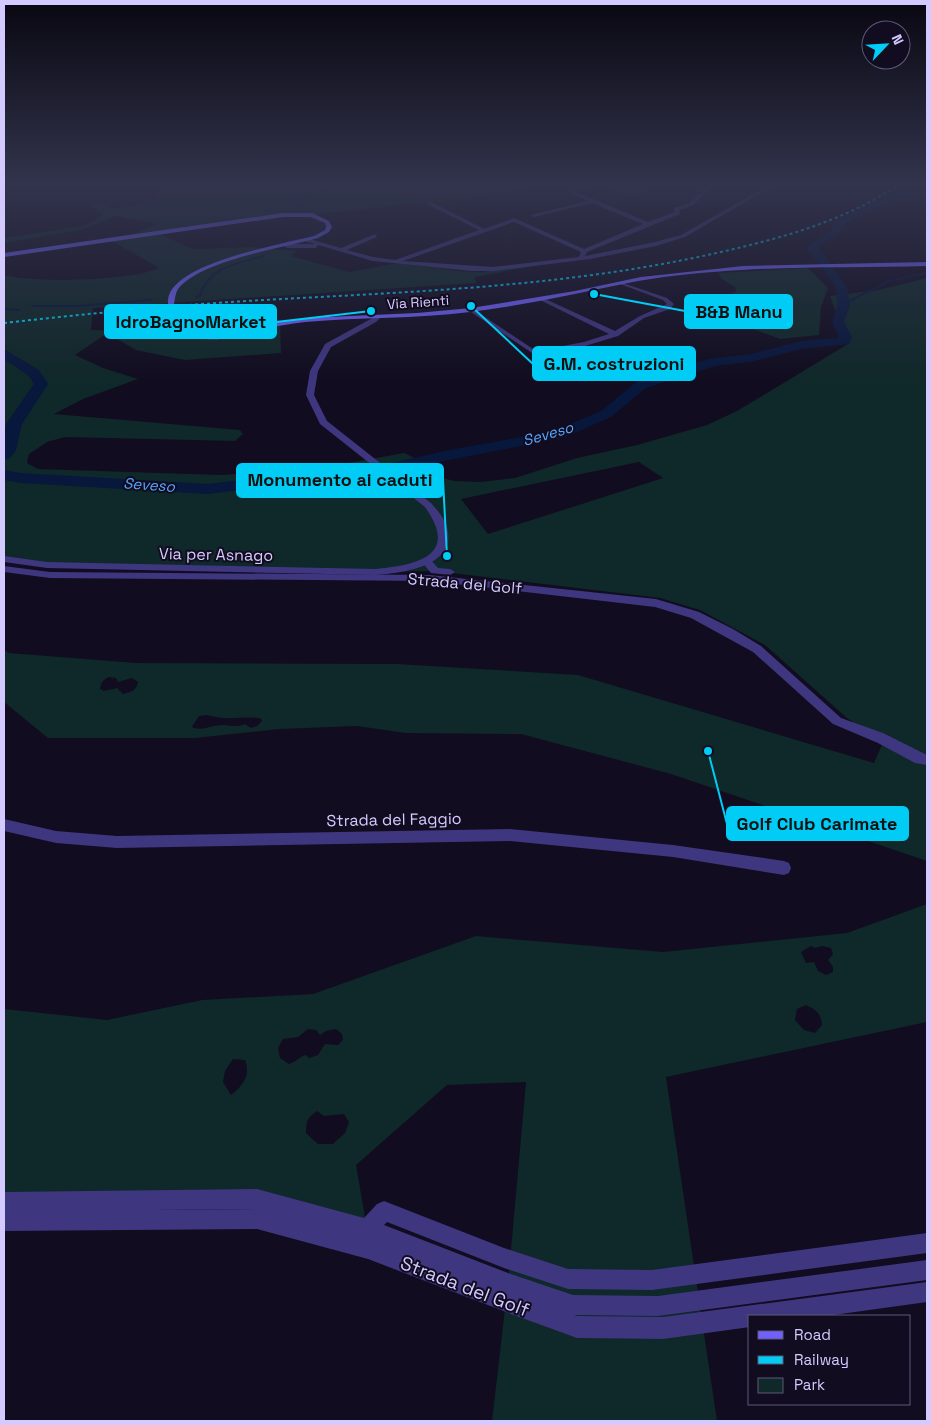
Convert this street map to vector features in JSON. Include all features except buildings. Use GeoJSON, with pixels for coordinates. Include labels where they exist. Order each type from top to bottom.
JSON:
{"type":"FeatureCollection","features":[{"type":"Feature","properties":{"kind":"main road"},"geometry":{"type":"LineString","coordinates":[[4,255],[36,250]]}},
{"type":"Feature","properties":{"kind":"main road","name":"Via Rienti"},"geometry":{"type":"LineString","coordinates":[[270,250],[208,267],[184,280],[174,290],[171,304],[178,315],[184,320],[203,327],[232,330],[305,320],[471,310],[622,283],[743,268],[927,264]]}},
{"type":"Feature","properties":{"kind":"street"},"geometry":{"type":"LineString","coordinates":[[343,250],[373,259],[482,270],[580,258],[621,250]]}},
{"type":"Feature","properties":{"kind":"street"},"geometry":{"type":"LineString","coordinates":[[395,262],[426,250]]}},
{"type":"Feature","properties":{"kind":"street"},"geometry":{"type":"LineString","coordinates":[[580,258],[584,251]]}},
{"type":"Feature","properties":{"kind":"street"},"geometry":{"type":"LineString","coordinates":[[471,310],[535,353],[586,344],[615,334],[642,317],[668,308],[671,304],[665,299],[622,283]]}},
{"type":"Feature","properties":{"kind":"street"},"geometry":{"type":"LineString","coordinates":[[541,299],[615,334]]}},
{"type":"Feature","properties":{"kind":"street"},"geometry":{"type":"LineString","coordinates":[[127,316],[162,313],[174,322],[212,338],[221,337],[232,330]]}},
{"type":"Feature","properties":{"kind":"street"},"geometry":{"type":"LineString","coordinates":[[378,317],[328,346],[314,371],[310,396],[323,422],[428,505],[441,522],[445,538],[439,552],[426,561]]}},
{"type":"Feature","properties":{"kind":"street","name":"Via per Asnago"},"geometry":{"type":"LineString","coordinates":[[4,559],[47,565],[376,572],[407,570],[426,561]]}},
{"type":"Feature","properties":{"kind":"street","name":"Strada del Golf"},"geometry":{"type":"LineString","coordinates":[[426,561],[435,570],[660,598],[700,610],[765,645],[848,719],[884,740],[927,760]]}},
{"type":"Feature","properties":{"kind":"street","name":"Strada del Golf"},"geometry":{"type":"LineString","coordinates":[[4,569],[50,575],[430,578],[656,604],[695,616],[730,632],[757,649],[837,721],[884,740]]}},
{"type":"Feature","properties":{"kind":"street","name":"Strada del Faggio"},"geometry":{"type":"LineString","coordinates":[[4,825],[56,837],[117,842],[510,835],[673,851],[784,868]]}},
{"type":"Feature","properties":{"kind":"street","name":"Strada del Golf"},"geometry":{"type":"LineString","coordinates":[[4,1202],[257,1199],[367,1229],[508,1283],[572,1305],[658,1306],[927,1270]]}},
{"type":"Feature","properties":{"kind":"street"},"geometry":{"type":"LineString","coordinates":[[367,1229],[384,1211],[504,1258],[568,1279],[652,1280],[927,1243]]}},
{"type":"Feature","properties":{"kind":"street","name":"Strada del Golf"},"geometry":{"type":"LineString","coordinates":[[4,1221],[257,1218],[368,1248],[511,1304],[577,1327],[663,1328],[748,1316]]}},
{"type":"Feature","properties":{"kind":"street","name":"Strada del Golf"},"geometry":{"type":"LineString","coordinates":[[758,1315],[927,1292]]}},
{"type":"Feature","properties":{"kind":"green space"},"geometry":{"type":"Polygon","coordinates":[[[129,250],[297,251],[291,256],[349,272],[398,263],[482,272],[533,265],[541,267],[534,266],[475,277],[476,283],[93,308],[91,330],[182,331],[280,325],[281,353],[185,360],[136,350],[107,333],[75,355],[103,368],[138,379],[83,399],[54,414],[240,430],[243,434],[235,441],[65,437],[47,442],[29,454],[27,463],[38,469],[221,475],[315,469],[404,453],[423,462],[436,476],[454,481],[481,482],[515,478],[577,458],[637,445],[707,425],[737,411],[848,344],[830,296],[878,290],[927,278],[927,861],[671,774],[521,734],[406,733],[357,726],[280,729],[195,738],[48,738],[4,702],[4,650],[9,653],[136,663],[397,664],[578,675],[874,763],[884,740],[848,719],[765,645],[700,610],[660,598],[435,571],[376,572],[47,565],[4,560],[4,275],[18,278],[59,280],[106,278],[127,276],[159,268],[129,250]],[[639,462],[461,499],[488,534],[663,478],[639,462]],[[109,677],[104,680],[100,689],[104,691],[117,688],[123,694],[133,691],[138,682],[132,678],[118,682],[116,678],[109,677]],[[207,715],[199,716],[192,727],[200,729],[220,725],[239,726],[245,724],[251,728],[257,726],[262,721],[260,718],[221,718],[207,715]]]}},
{"type":"Feature","properties":{"kind":"green space"},"geometry":{"type":"Polygon","coordinates":[[[808,268],[828,288],[821,307],[819,335],[780,339],[726,319],[742,313],[721,301],[736,291],[735,287],[722,279],[718,273],[808,268]]]}},
{"type":"Feature","properties":{"kind":"green space"},"geometry":{"type":"Polygon","coordinates":[[[927,904],[927,1022],[666,1077],[717,1421],[492,1421],[508,1283],[526,1082],[447,1085],[356,1165],[367,1229],[257,1199],[4,1202],[4,1009],[107,1020],[202,1000],[313,994],[476,936],[663,952],[847,933],[927,904]],[[811,946],[801,952],[806,963],[814,962],[818,971],[826,975],[833,972],[833,967],[828,960],[833,954],[831,948],[822,946],[815,948],[811,946]],[[806,1005],[797,1009],[795,1020],[804,1030],[815,1033],[822,1025],[819,1015],[815,1010],[806,1005]],[[308,1029],[298,1037],[283,1039],[278,1048],[280,1058],[289,1064],[306,1055],[309,1058],[318,1055],[325,1044],[338,1045],[343,1040],[342,1034],[336,1029],[326,1031],[320,1035],[316,1030],[308,1029]],[[233,1059],[225,1071],[223,1082],[231,1095],[239,1088],[245,1080],[247,1071],[245,1060],[233,1059]],[[317,1111],[307,1123],[306,1133],[318,1144],[333,1144],[345,1133],[349,1122],[344,1114],[324,1116],[317,1111]]]}},
{"type":"Feature","properties":{"kind":"waterway","name":"Seveso"},"geometry":{"type":"LineString","coordinates":[[4,475],[21,478],[208,489],[273,481],[309,481],[337,474],[369,473],[449,455],[558,435],[606,414],[641,385],[713,362],[751,358],[801,345],[844,341],[846,337],[838,322],[844,305],[842,287],[834,274],[813,250]]}},
{"type":"Feature","properties":{"kind":"waterway"},"geometry":{"type":"LineString","coordinates":[[196,297],[200,296],[204,286],[217,272],[234,264],[264,256]]}},
{"type":"Feature","properties":{"kind":"waterway"},"geometry":{"type":"LineString","coordinates":[[844,304],[889,281],[927,273]]}},
{"type":"Feature","properties":{"kind":"waterway"},"geometry":{"type":"LineString","coordinates":[[33,306],[76,306],[151,300]]}},
{"type":"Feature","properties":{"kind":"waterway"},"geometry":{"type":"LineString","coordinates":[[4,309],[19,310]]}},
{"type":"Feature","properties":{"kind":"waterway","name":"Seveso"},"geometry":{"type":"LineString","coordinates":[[4,353],[34,373],[41,384],[14,424],[8,450],[4,455]]}},
{"type":"Feature","properties":{"kind":"railway"},"geometry":{"type":"LineString","coordinates":[[4,323],[185,305],[480,287],[597,274],[727,250]]}},
{"type":"Feature","properties":{"kind":"place","name":"B&B Manu"},"geometry":{"type":"Point","coordinates":[594,294]}},
{"type":"Feature","properties":{"kind":"place","name":"G.M. costruzioni"},"geometry":{"type":"Point","coordinates":[471,306]}},
{"type":"Feature","properties":{"kind":"place","name":"IdroBagnoMarket"},"geometry":{"type":"Point","coordinates":[371,311]}},
{"type":"Feature","properties":{"kind":"place","name":"Monumento ai caduti"},"geometry":{"type":"Point","coordinates":[447,556]}},
{"type":"Feature","properties":{"kind":"place","name":"Golf Club Carimate"},"geometry":{"type":"Point","coordinates":[708,751]}}]}
